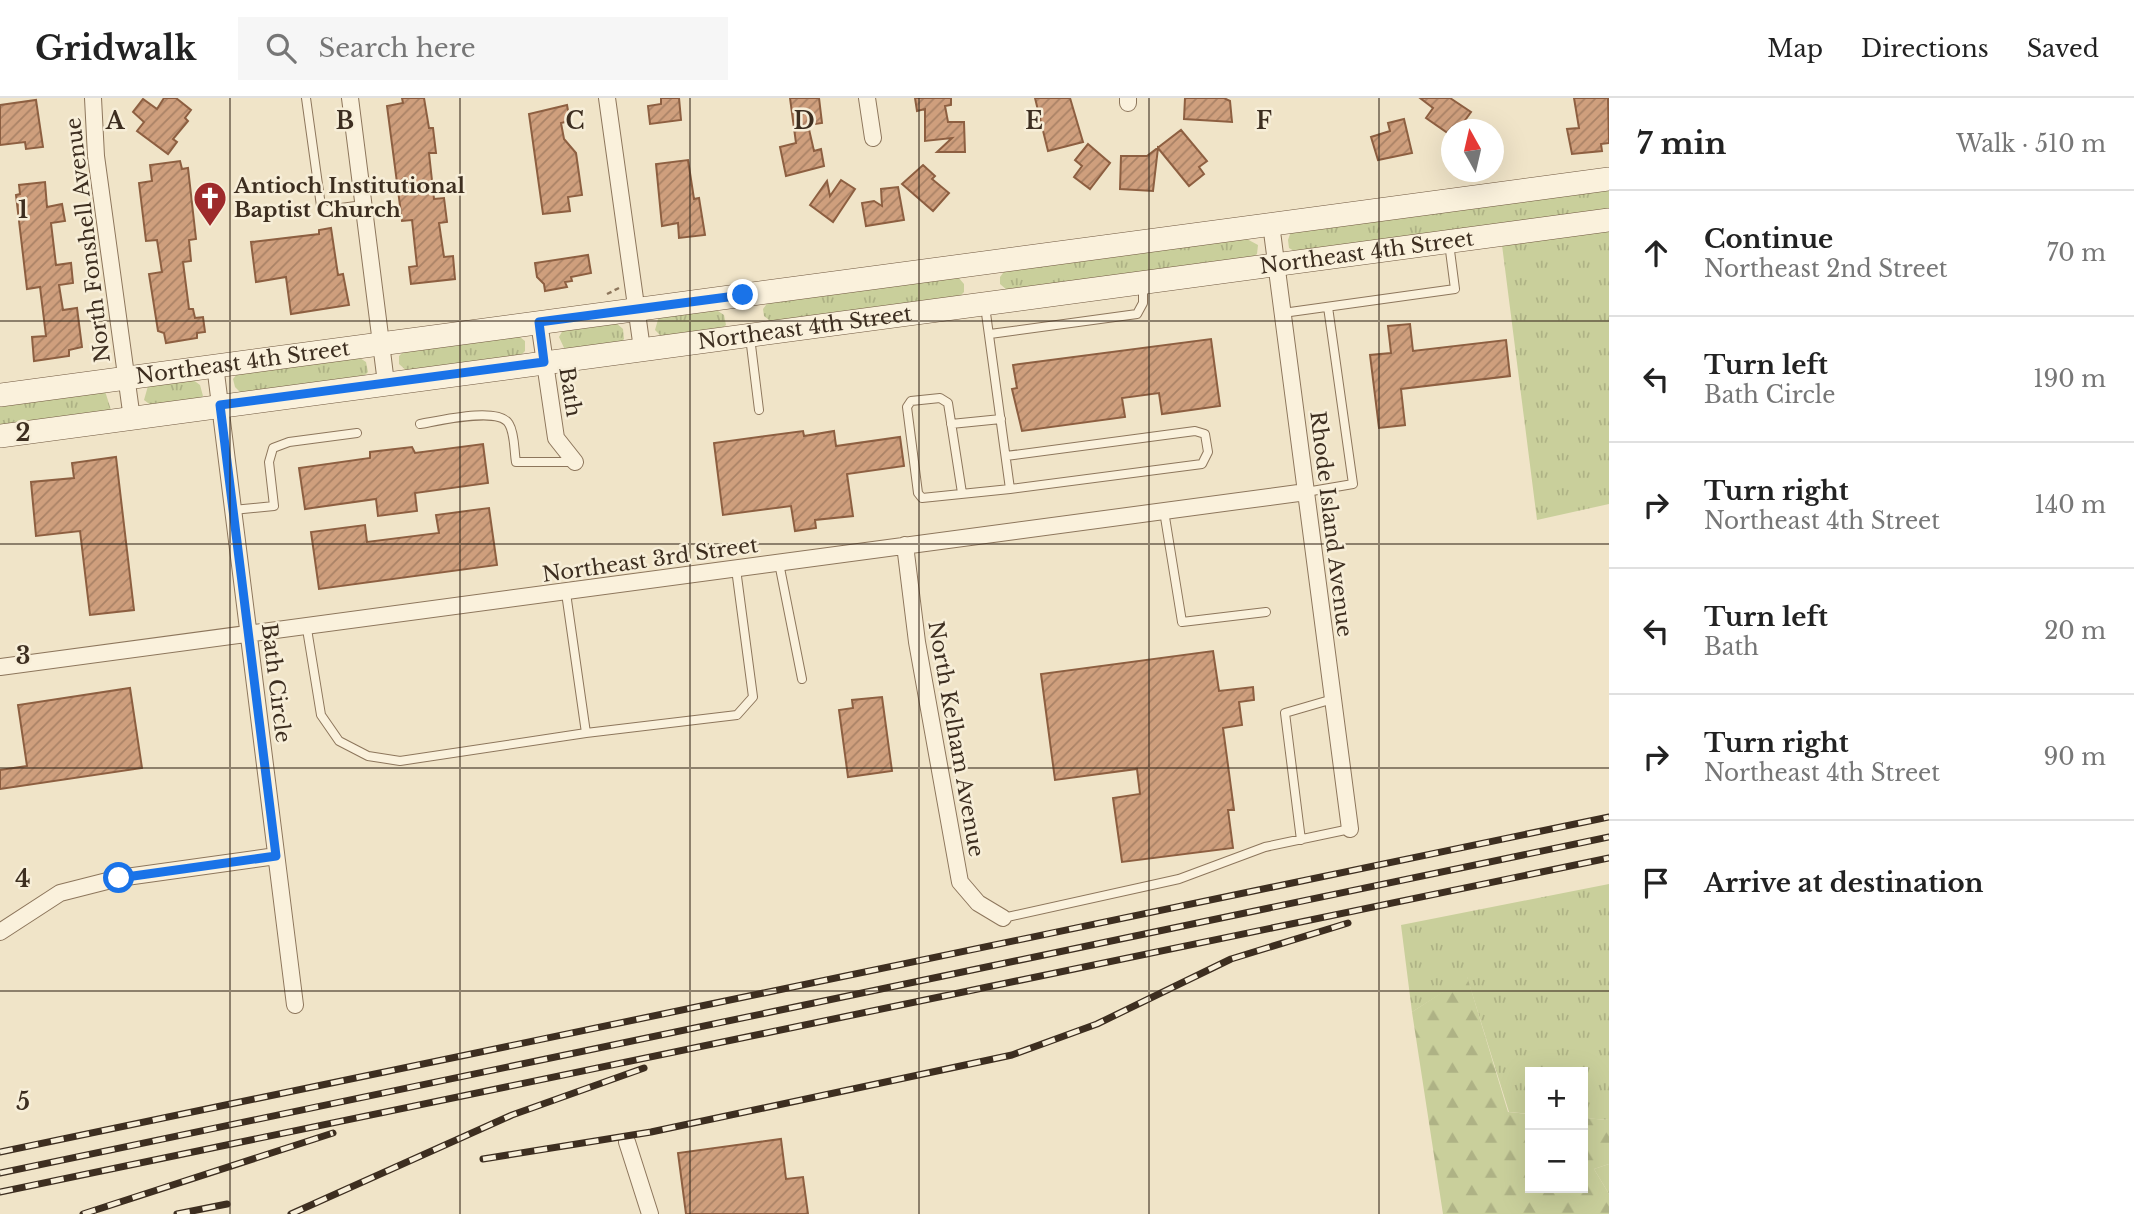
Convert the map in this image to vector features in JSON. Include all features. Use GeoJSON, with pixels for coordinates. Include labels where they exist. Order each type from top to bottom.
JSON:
{"type":"FeatureCollection","features":[{"type":"Feature","properties":{"kind":"main road","name":"Northeast 4th Street"},"geometry":{"type":"LineString","coordinates":[[0,395],[1609,179]]}},
{"type":"Feature","properties":{"kind":"main road","name":"Northeast 4th Street"},"geometry":{"type":"LineString","coordinates":[[0,436],[1609,220]]}},
{"type":"Feature","properties":{"kind":"main road"},"geometry":{"type":"LineString","coordinates":[[981,263],[985,303]]}},
{"type":"Feature","properties":{"kind":"main road"},"geometry":{"type":"LineString","coordinates":[[743,295],[749,335]]}},
{"type":"Feature","properties":{"kind":"street","name":"North Fonshell Avenue"},"geometry":{"type":"LineString","coordinates":[[93,98],[96,156],[132,419]]}},
{"type":"Feature","properties":{"kind":"street"},"geometry":{"type":"LineString","coordinates":[[350,98],[386,383]]}},
{"type":"Feature","properties":{"kind":"street"},"geometry":{"type":"LineString","coordinates":[[607,98],[642,349]]}},
{"type":"Feature","properties":{"kind":"street"},"geometry":{"type":"LineString","coordinates":[[867,98],[873,138]]}},
{"type":"Feature","properties":{"kind":"street","name":"Rhode Island Avenue"},"geometry":{"type":"LineString","coordinates":[[1271,224],[1350,829]]}},
{"type":"Feature","properties":{"kind":"street","name":"Bath"},"geometry":{"type":"LineString","coordinates":[[539,322],[556,438],[575,462]]}},
{"type":"Feature","properties":{"kind":"street","name":"Bath Circle"},"geometry":{"type":"LineString","coordinates":[[215,365],[295,1005]]}},
{"type":"Feature","properties":{"kind":"street","name":"Northeast 3rd Street"},"geometry":{"type":"LineString","coordinates":[[0,667],[307,629],[1306,492]]}},
{"type":"Feature","properties":{"kind":"street","name":"North Kelham Avenue"},"geometry":{"type":"LineString","coordinates":[[905,545],[917,642],[960,882],[978,904],[1003,918]]}},
{"type":"Feature","properties":{"kind":"street"},"geometry":{"type":"LineString","coordinates":[[0,932],[60,893],[119,878],[276,856]]}},
{"type":"Feature","properties":{"kind":"street"},"geometry":{"type":"LineString","coordinates":[[627,1142],[650,1214]]}},
{"type":"Feature","properties":{"kind":"lane"},"geometry":{"type":"LineString","coordinates":[[306,98],[321,206],[326,210],[363,205]]}},
{"type":"Feature","properties":{"kind":"lane"},"geometry":{"type":"LineString","coordinates":[[1283,313],[1455,289],[1448,241]]}},
{"type":"Feature","properties":{"kind":"lane"},"geometry":{"type":"LineString","coordinates":[[989,334],[1137,314],[1143,303],[1143,282]]}},
{"type":"Feature","properties":{"kind":"lane"},"geometry":{"type":"LineString","coordinates":[[985,303],[1010,489]]}},
{"type":"Feature","properties":{"kind":"lane"},"geometry":{"type":"LineString","coordinates":[[1306,492],[1353,484],[1328,307]]}},
{"type":"Feature","properties":{"kind":"lane"},"geometry":{"type":"LineString","coordinates":[[749,335],[759,410]]}},
{"type":"Feature","properties":{"kind":"lane"},"geometry":{"type":"LineString","coordinates":[[962,493],[948,403],[940,397],[911,401],[907,407],[918,493],[922,498],[1202,464],[1208,452],[1205,434],[1195,431],[1006,456]]}},
{"type":"Feature","properties":{"kind":"lane"},"geometry":{"type":"LineString","coordinates":[[420,424],[488,414],[500,416],[511,427],[516,462],[575,462]]}},
{"type":"Feature","properties":{"kind":"lane"},"geometry":{"type":"LineString","coordinates":[[951,424],[1001,419]]}},
{"type":"Feature","properties":{"kind":"lane"},"geometry":{"type":"LineString","coordinates":[[233,510],[274,506],[269,462],[273,448],[289,442],[357,433]]}},
{"type":"Feature","properties":{"kind":"lane"},"geometry":{"type":"LineString","coordinates":[[1164,511],[1182,622],[1266,612]]}},
{"type":"Feature","properties":{"kind":"lane"},"geometry":{"type":"LineString","coordinates":[[779,563],[802,679]]}},
{"type":"Feature","properties":{"kind":"lane"},"geometry":{"type":"LineString","coordinates":[[307,629],[321,715],[339,741],[368,756],[400,761],[586,733],[737,715],[753,697],[736,569]]}},
{"type":"Feature","properties":{"kind":"lane"},"geometry":{"type":"LineString","coordinates":[[566,593],[586,733]]}},
{"type":"Feature","properties":{"kind":"lane"},"geometry":{"type":"LineString","coordinates":[[1301,840],[1285,713],[1333,699]]}},
{"type":"Feature","properties":{"kind":"lane"},"geometry":{"type":"LineString","coordinates":[[1003,918],[1179,879],[1265,847],[1350,829]]}},
{"type":"Feature","properties":{"kind":"green space"},"geometry":{"type":"Polygon","coordinates":[[[1609,189],[1609,212],[1296,252],[1289,248],[1291,231],[1609,189]]]}},
{"type":"Feature","properties":{"kind":"green space"},"geometry":{"type":"Polygon","coordinates":[[[1609,230],[1609,504],[1537,520],[1502,245],[1609,230]]]}},
{"type":"Feature","properties":{"kind":"green space"},"geometry":{"type":"Polygon","coordinates":[[[1245,238],[1258,245],[1257,254],[1251,258],[1007,290],[1000,284],[1000,277],[1006,269],[1245,238]]]}},
{"type":"Feature","properties":{"kind":"green space"},"geometry":{"type":"Polygon","coordinates":[[[958,277],[964,284],[964,292],[958,298],[773,323],[764,316],[763,309],[769,301],[958,277]]]}},
{"type":"Feature","properties":{"kind":"green space"},"geometry":{"type":"Polygon","coordinates":[[[715,309],[724,315],[726,325],[720,330],[663,338],[655,330],[659,316],[715,309]]]}},
{"type":"Feature","properties":{"kind":"green space"},"geometry":{"type":"Polygon","coordinates":[[[615,322],[623,329],[624,339],[619,344],[565,350],[559,337],[563,330],[615,322]]]}},
{"type":"Feature","properties":{"kind":"green space"},"geometry":{"type":"Polygon","coordinates":[[[516,334],[525,341],[525,351],[520,356],[408,372],[399,364],[399,356],[406,349],[516,334]]]}},
{"type":"Feature","properties":{"kind":"green space"},"geometry":{"type":"Polygon","coordinates":[[[357,356],[366,362],[368,372],[362,378],[243,395],[235,387],[233,379],[238,373],[357,356]]]}},
{"type":"Feature","properties":{"kind":"green space"},"geometry":{"type":"Polygon","coordinates":[[[192,379],[200,385],[203,396],[197,400],[152,406],[144,400],[148,386],[192,379]]]}},
{"type":"Feature","properties":{"kind":"green space"},"geometry":{"type":"Polygon","coordinates":[[[105,391],[111,410],[105,413],[0,427],[0,405],[105,391]]]}},
{"type":"Feature","properties":{"kind":"green space"},"geometry":{"type":"Polygon","coordinates":[[[1609,884],[1609,1120],[1588,1118],[1588,1067],[1525,1067],[1525,1114],[1509,1112],[1467,977],[1412,1012],[1401,925],[1609,884]]]}},
{"type":"Feature","properties":{"kind":"green space"},"geometry":{"type":"Polygon","coordinates":[[[1467,976],[1508,1112],[1525,1114],[1525,1193],[1588,1193],[1588,1118],[1609,1120],[1609,1164],[1594,1169],[1609,1194],[1609,1214],[1443,1214],[1412,1012],[1467,976]]]}},
{"type":"Feature","properties":{"kind":"green space"},"geometry":{"type":"Polygon","coordinates":[[[1609,1164],[1609,1194],[1594,1169],[1609,1164]]]}},
{"type":"Feature","properties":{"kind":"building"},"geometry":{"type":"Polygon","coordinates":[[[164,98],[176,98],[191,110],[185,118],[188,121],[173,139],[177,142],[168,154],[137,131],[144,122],[133,112],[143,99],[157,109],[164,98]]]}},
{"type":"Feature","properties":{"kind":"building"},"geometry":{"type":"Polygon","coordinates":[[[402,98],[424,98],[429,128],[433,128],[436,153],[429,153],[434,199],[444,198],[447,222],[439,223],[444,257],[453,256],[455,279],[411,284],[409,267],[417,266],[412,220],[402,221],[387,106],[403,103],[402,98]]]}},
{"type":"Feature","properties":{"kind":"building"},"geometry":{"type":"Polygon","coordinates":[[[661,98],[679,98],[681,120],[650,124],[648,106],[661,104],[661,98]]]}},
{"type":"Feature","properties":{"kind":"building"},"geometry":{"type":"Polygon","coordinates":[[[790,98],[819,98],[822,123],[808,125],[814,151],[821,149],[824,166],[786,176],[780,147],[796,143],[790,98]]]}},
{"type":"Feature","properties":{"kind":"building"},"geometry":{"type":"Polygon","coordinates":[[[915,98],[951,98],[951,105],[945,106],[948,122],[964,122],[965,152],[937,152],[952,138],[925,141],[925,109],[917,111],[915,98]]]}},
{"type":"Feature","properties":{"kind":"building"},"geometry":{"type":"Polygon","coordinates":[[[1035,98],[1070,98],[1083,142],[1048,151],[1035,98]]]}},
{"type":"Feature","properties":{"kind":"building"},"geometry":{"type":"Polygon","coordinates":[[[1185,98],[1224,98],[1230,101],[1232,122],[1184,119],[1185,98]]]}},
{"type":"Feature","properties":{"kind":"building"},"geometry":{"type":"Polygon","coordinates":[[[1420,98],[1450,98],[1471,112],[1466,119],[1441,119],[1441,128],[1426,118],[1433,108],[1420,98]]]}},
{"type":"Feature","properties":{"kind":"building"},"geometry":{"type":"Polygon","coordinates":[[[1574,98],[1608,98],[1609,143],[1601,144],[1602,151],[1572,154],[1567,129],[1579,128],[1574,98]]]}},
{"type":"Feature","properties":{"kind":"building"},"geometry":{"type":"Polygon","coordinates":[[[36,100],[43,147],[26,149],[25,142],[0,145],[0,105],[36,100]]]}},
{"type":"Feature","properties":{"kind":"building"},"geometry":{"type":"Polygon","coordinates":[[[567,105],[570,121],[561,123],[564,139],[576,153],[582,195],[568,197],[570,211],[543,214],[529,114],[567,105]]]}},
{"type":"Feature","properties":{"kind":"building"},"geometry":{"type":"Polygon","coordinates":[[[1404,119],[1412,153],[1378,160],[1371,137],[1390,131],[1388,123],[1404,119]]]}},
{"type":"Feature","properties":{"kind":"building"},"geometry":{"type":"Polygon","coordinates":[[[1181,130],[1207,161],[1199,167],[1204,174],[1189,186],[1158,148],[1153,191],[1120,189],[1121,156],[1147,156],[1181,130]]]}},
{"type":"Feature","properties":{"kind":"building"},"geometry":{"type":"Polygon","coordinates":[[[1088,144],[1110,163],[1090,189],[1074,177],[1082,166],[1075,160],[1088,144]]]}},
{"type":"Feature","properties":{"kind":"building"},"geometry":{"type":"Polygon","coordinates":[[[688,160],[694,199],[699,198],[705,235],[679,238],[678,223],[662,226],[656,164],[688,160]]]}},
{"type":"Feature","properties":{"kind":"building"},"geometry":{"type":"Polygon","coordinates":[[[180,161],[182,169],[188,168],[196,239],[189,240],[191,261],[183,262],[189,309],[193,309],[195,318],[203,317],[205,332],[197,333],[197,338],[166,343],[164,333],[158,331],[149,274],[162,272],[157,240],[146,241],[139,183],[152,181],[150,165],[180,161]]]}},
{"type":"Feature","properties":{"kind":"building"},"geometry":{"type":"Polygon","coordinates":[[[923,165],[935,176],[932,179],[949,193],[933,211],[902,184],[923,165]]]}},
{"type":"Feature","properties":{"kind":"building"},"geometry":{"type":"Polygon","coordinates":[[[841,180],[855,189],[833,222],[810,205],[827,181],[830,196],[841,180]]]}},
{"type":"Feature","properties":{"kind":"building"},"geometry":{"type":"Polygon","coordinates":[[[45,182],[47,207],[62,204],[65,221],[51,223],[56,265],[71,263],[73,283],[59,285],[63,310],[77,308],[82,347],[69,350],[69,356],[34,361],[32,337],[46,336],[40,287],[27,289],[16,195],[20,194],[19,185],[45,182]]]}},
{"type":"Feature","properties":{"kind":"building"},"geometry":{"type":"Polygon","coordinates":[[[898,187],[904,220],[866,226],[862,203],[874,201],[882,206],[881,189],[898,187]]]}},
{"type":"Feature","properties":{"kind":"building"},"geometry":{"type":"Polygon","coordinates":[[[331,228],[338,275],[343,274],[349,305],[291,314],[286,277],[256,282],[251,242],[319,234],[319,230],[331,228]]]}},
{"type":"Feature","properties":{"kind":"building"},"geometry":{"type":"Polygon","coordinates":[[[588,255],[591,273],[571,277],[572,281],[565,282],[567,287],[545,291],[544,284],[537,277],[535,263],[588,255]]]}},
{"type":"Feature","properties":{"kind":"building"},"geometry":{"type":"Polygon","coordinates":[[[1410,324],[1413,351],[1506,340],[1510,376],[1401,389],[1405,425],[1379,428],[1370,355],[1391,353],[1388,326],[1410,324]]]}},
{"type":"Feature","properties":{"kind":"building"},"geometry":{"type":"Polygon","coordinates":[[[1211,339],[1220,406],[1162,414],[1159,393],[1122,398],[1125,417],[1022,431],[1012,389],[1017,388],[1013,365],[1211,339]]]}},
{"type":"Feature","properties":{"kind":"building"},"geometry":{"type":"Polygon","coordinates":[[[803,431],[804,436],[834,431],[836,446],[900,437],[904,466],[847,474],[853,516],[815,520],[816,528],[795,531],[791,506],[723,515],[714,443],[803,431]]]}},
{"type":"Feature","properties":{"kind":"building"},"geometry":{"type":"Polygon","coordinates":[[[483,444],[488,483],[415,493],[417,511],[378,516],[376,499],[305,509],[299,468],[370,458],[370,452],[412,447],[415,453],[483,444]]]}},
{"type":"Feature","properties":{"kind":"building"},"geometry":{"type":"Polygon","coordinates":[[[116,457],[134,610],[90,615],[80,531],[36,536],[31,482],[74,478],[72,463],[116,457]]]}},
{"type":"Feature","properties":{"kind":"building"},"geometry":{"type":"Polygon","coordinates":[[[489,508],[497,565],[319,589],[311,532],[365,525],[367,542],[439,533],[436,515],[489,508]]]}},
{"type":"Feature","properties":{"kind":"building"},"geometry":{"type":"Polygon","coordinates":[[[1213,651],[1219,691],[1253,687],[1254,700],[1239,702],[1242,725],[1223,728],[1234,810],[1228,810],[1233,848],[1122,862],[1113,798],[1140,794],[1137,769],[1055,780],[1041,674],[1213,651]]]}},
{"type":"Feature","properties":{"kind":"building"},"geometry":{"type":"Polygon","coordinates":[[[130,688],[142,768],[0,789],[0,770],[27,766],[18,705],[130,688]]]}},
{"type":"Feature","properties":{"kind":"building"},"geometry":{"type":"Polygon","coordinates":[[[882,697],[892,771],[848,777],[839,710],[853,708],[852,700],[882,697]]]}},
{"type":"Feature","properties":{"kind":"building"},"geometry":{"type":"Polygon","coordinates":[[[781,1139],[786,1179],[803,1177],[808,1214],[686,1214],[678,1153],[781,1139]]]}},
{"type":"Feature","properties":{"kind":"railway"},"geometry":{"type":"LineString","coordinates":[[0,1152],[1609,817]]}},
{"type":"Feature","properties":{"kind":"railway"},"geometry":{"type":"LineString","coordinates":[[0,1173],[1609,837]]}},
{"type":"Feature","properties":{"kind":"railway"},"geometry":{"type":"LineString","coordinates":[[0,1192],[1609,858]]}},
{"type":"Feature","properties":{"kind":"railway"},"geometry":{"type":"LineString","coordinates":[[483,1159],[651,1132],[1012,1055],[1097,1024],[1231,959],[1348,923]]}},
{"type":"Feature","properties":{"kind":"railway"},"geometry":{"type":"LineString","coordinates":[[291,1214],[512,1115],[644,1068]]}},
{"type":"Feature","properties":{"kind":"railway"},"geometry":{"type":"LineString","coordinates":[[83,1214],[333,1133]]}},
{"type":"Feature","properties":{"kind":"railway"},"geometry":{"type":"LineString","coordinates":[[177,1214],[227,1204]]}},
{"type":"Feature","properties":{"kind":"place","name":"Antioch Institutional Baptist Church"},"geometry":{"type":"Point","coordinates":[210,228]}},
{"type":"Feature","properties":{"kind":"route"},"geometry":{"type":"LineString","coordinates":[[119,878],[276,856],[220,405],[544,362],[539,322],[743,295]]}}]}
